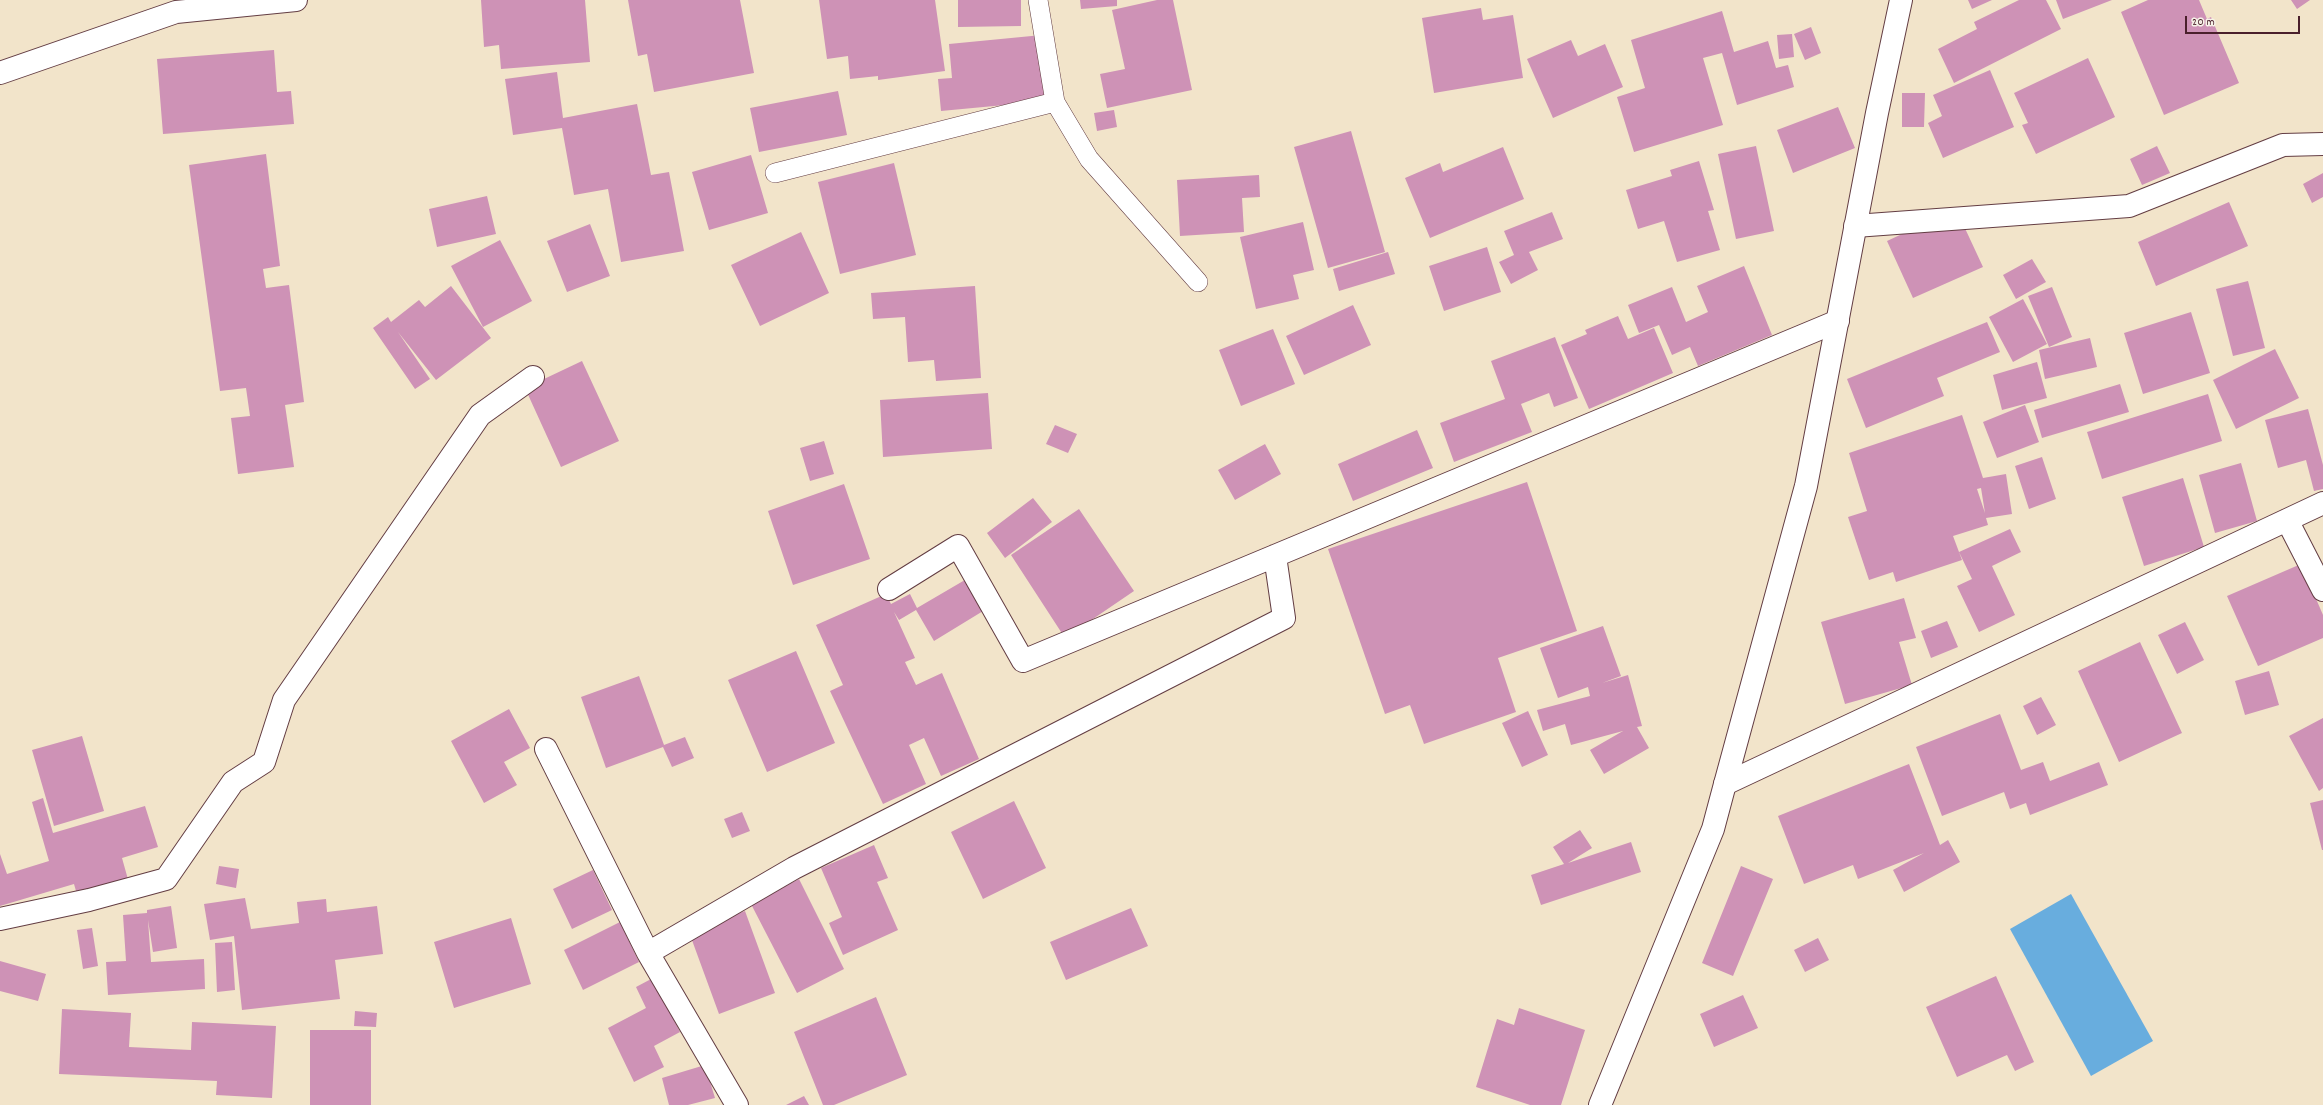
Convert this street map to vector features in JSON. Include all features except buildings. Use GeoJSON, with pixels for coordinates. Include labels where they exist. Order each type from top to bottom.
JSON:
{"type":"FeatureCollection","features":[{"type":"Feature","properties":{"kind":"street"},"geometry":{"type":"LineString","coordinates":[[0,74],[176,12],[296,0]]}},
{"type":"Feature","properties":{"kind":"street"},"geometry":{"type":"LineString","coordinates":[[1600,1105],[1713,829],[1726,784],[1806,486],[1855,226],[1901,0]]}},
{"type":"Feature","properties":{"kind":"street"},"geometry":{"type":"LineString","coordinates":[[1855,226],[2129,206],[2283,145],[2323,144]]}},
{"type":"Feature","properties":{"kind":"street"},"geometry":{"type":"LineString","coordinates":[[889,589],[958,546],[1023,661],[1838,321]]}},
{"type":"Feature","properties":{"kind":"street"},"geometry":{"type":"LineString","coordinates":[[0,919],[89,900],[166,879],[233,782],[264,762],[284,700],[480,415],[533,377]]}},
{"type":"Feature","properties":{"kind":"street"},"geometry":{"type":"LineString","coordinates":[[1726,784],[2323,503]]}},
{"type":"Feature","properties":{"kind":"street"},"geometry":{"type":"LineString","coordinates":[[2287,520],[2323,590]]}},
{"type":"Feature","properties":{"kind":"street"},"geometry":{"type":"LineString","coordinates":[[648,953],[794,868],[1284,618],[1275,556]]}},
{"type":"Feature","properties":{"kind":"street"},"geometry":{"type":"LineString","coordinates":[[546,749],[648,953],[737,1105]]}},
{"type":"Feature","properties":{"kind":"lane"},"geometry":{"type":"LineString","coordinates":[[1038,0],[1055,102],[1089,159],[1198,282]]}},
{"type":"Feature","properties":{"kind":"lane"},"geometry":{"type":"LineString","coordinates":[[775,173],[1055,102]]}},
{"type":"Feature","properties":{"kind":"water"},"geometry":{"type":"Polygon","coordinates":[[[2071,894],[2153,1041],[2091,1076],[2010,929],[2071,894]]]}}]}
